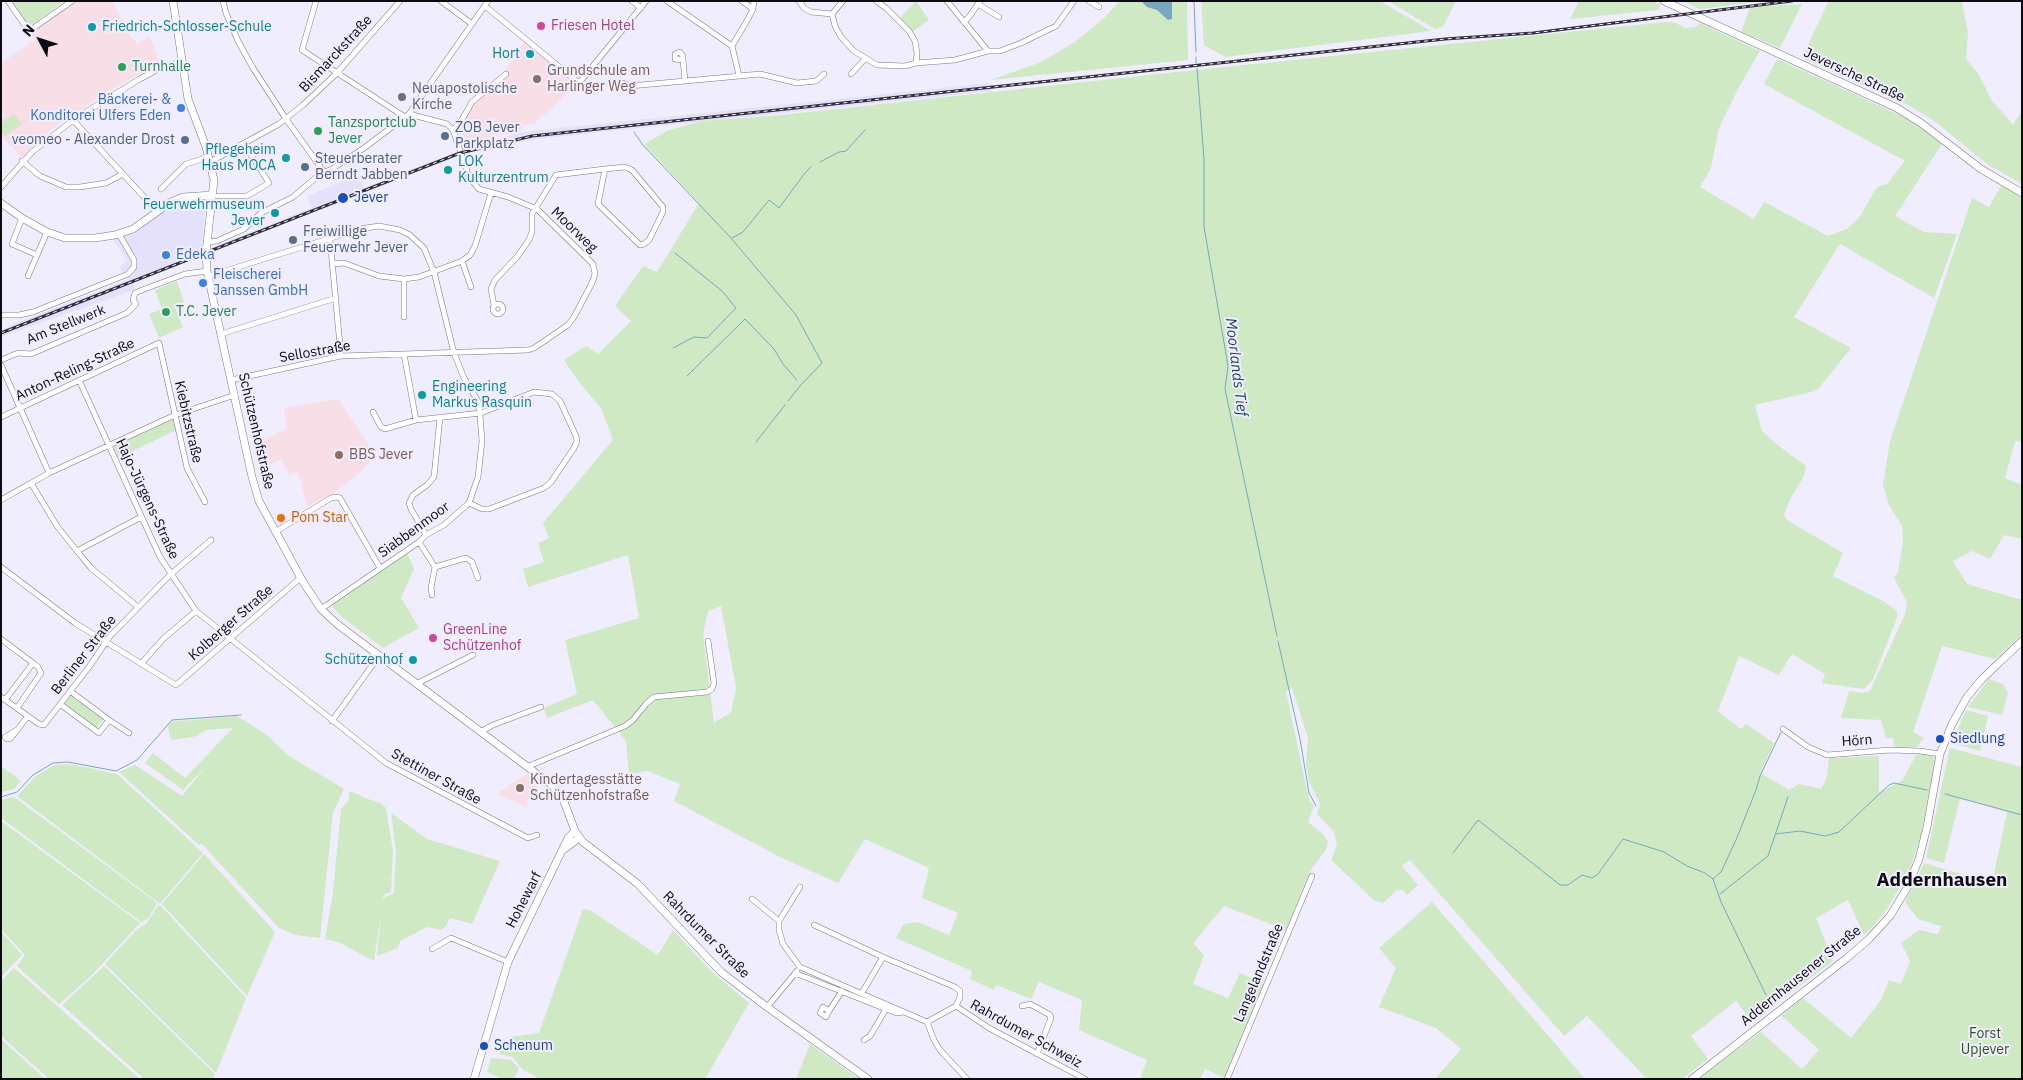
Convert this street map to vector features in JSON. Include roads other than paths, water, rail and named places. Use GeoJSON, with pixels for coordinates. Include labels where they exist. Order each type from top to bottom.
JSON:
{"type":"FeatureCollection","features":[{"type":"Feature","properties":{"kind":"street"},"geometry":{"type":"LineString","coordinates":[[8,1],[29,31],[72,1]]}},
{"type":"Feature","properties":{"kind":"street","name":"Schützenhofstraße"},"geometry":{"type":"LineString","coordinates":[[173,1],[188,99],[209,159],[216,195],[206,252],[208,274],[259,501],[300,576],[321,609],[337,624],[416,684],[549,782],[559,792],[579,838]]}},
{"type":"Feature","properties":{"kind":"street"},"geometry":{"type":"LineString","coordinates":[[223,1],[238,41],[286,119],[324,172]]}},
{"type":"Feature","properties":{"kind":"street"},"geometry":{"type":"LineString","coordinates":[[316,1],[302,50],[407,115],[447,124],[453,130],[460,123],[472,102],[506,74]]}},
{"type":"Feature","properties":{"kind":"street","name":"Bismarckstraße"},"geometry":{"type":"LineString","coordinates":[[161,189],[186,164],[209,159],[244,144],[286,119],[337,73],[400,1]]}},
{"type":"Feature","properties":{"kind":"street"},"geometry":{"type":"LineString","coordinates":[[441,1],[472,24]]}},
{"type":"Feature","properties":{"kind":"street"},"geometry":{"type":"LineString","coordinates":[[632,1],[641,8]]}},
{"type":"Feature","properties":{"kind":"street"},"geometry":{"type":"LineString","coordinates":[[208,242],[217,241],[244,229],[261,213],[293,197],[324,172],[357,153],[407,115],[486,4],[579,83],[646,1]]}},
{"type":"Feature","properties":{"kind":"street"},"geometry":{"type":"LineString","coordinates":[[667,1],[732,46],[740,76]]}},
{"type":"Feature","properties":{"kind":"street"},"geometry":{"type":"LineString","coordinates":[[742,1],[753,9]]}},
{"type":"Feature","properties":{"kind":"street"},"geometry":{"type":"LineString","coordinates":[[732,46],[753,9],[754,1]]}},
{"type":"Feature","properties":{"kind":"street"},"geometry":{"type":"LineString","coordinates":[[799,1],[804,8],[811,12],[832,14]]}},
{"type":"Feature","properties":{"kind":"street"},"geometry":{"type":"LineString","coordinates":[[832,14],[843,1]]}},
{"type":"Feature","properties":{"kind":"street"},"geometry":{"type":"LineString","coordinates":[[876,1],[886,8],[909,31],[915,41],[916,63]]}},
{"type":"Feature","properties":{"kind":"street"},"geometry":{"type":"LineString","coordinates":[[947,1],[988,51]]}},
{"type":"Feature","properties":{"kind":"street"},"geometry":{"type":"LineString","coordinates":[[832,14],[835,26],[841,37],[865,59],[878,65],[905,66],[916,63],[955,60],[988,51],[1000,51],[1021,43],[1056,26],[1074,1]]}},
{"type":"Feature","properties":{"kind":"street"},"geometry":{"type":"LineString","coordinates":[[1089,1],[1099,7]]}},
{"type":"Feature","properties":{"kind":"street","name":"Jeversche Straße"},"geometry":{"type":"LineString","coordinates":[[1664,1],[1897,108],[1921,123],[1982,168],[2022,193]]}},
{"type":"Feature","properties":{"kind":"street"},"geometry":{"type":"LineString","coordinates":[[964,22],[979,3],[999,17]]}},
{"type":"Feature","properties":{"kind":"street"},"geometry":{"type":"LineString","coordinates":[[851,74],[865,59]]}},
{"type":"Feature","properties":{"kind":"street"},"geometry":{"type":"LineString","coordinates":[[683,60],[685,81]]}},
{"type":"Feature","properties":{"kind":"street"},"geometry":{"type":"LineString","coordinates":[[1,187],[22,161],[53,134],[73,120],[164,66],[183,62]]}},
{"type":"Feature","properties":{"kind":"street"},"geometry":{"type":"LineString","coordinates":[[623,83],[630,86],[760,74],[797,83],[816,81],[824,74]]}},
{"type":"Feature","properties":{"kind":"street"},"geometry":{"type":"LineString","coordinates":[[73,120],[158,212]]}},
{"type":"Feature","properties":{"kind":"street","name":"Moorweg"},"geometry":{"type":"LineString","coordinates":[[453,130],[469,176],[479,188],[537,209],[593,264],[595,274],[592,283],[568,325],[528,350],[454,353]]}},
{"type":"Feature","properties":{"kind":"street"},"geometry":{"type":"LineString","coordinates":[[1,204],[47,232],[65,238],[104,238],[133,229],[182,197],[247,196],[269,183],[244,144]]}},
{"type":"Feature","properties":{"kind":"street"},"geometry":{"type":"LineString","coordinates":[[22,161],[40,176],[66,186],[80,188],[106,183],[123,174]]}},
{"type":"Feature","properties":{"kind":"street"},"geometry":{"type":"LineString","coordinates":[[494,306],[491,289],[495,280],[517,257],[529,240],[532,232],[532,214],[537,209],[556,174],[605,169],[625,167],[632,170],[663,206],[663,212],[649,240],[640,245],[598,204],[605,169]]}},
{"type":"Feature","properties":{"kind":"street"},"geometry":{"type":"LineString","coordinates":[[332,264],[344,263],[379,276],[404,279],[434,272],[462,261],[470,255],[475,246],[491,193]]}},
{"type":"Feature","properties":{"kind":"street"},"geometry":{"type":"LineString","coordinates":[[22,218],[12,244],[37,254]]}},
{"type":"Feature","properties":{"kind":"street","name":"Siabbenmoor"},"geometry":{"type":"LineString","coordinates":[[136,304],[133,300],[135,293],[186,274],[208,274],[360,229],[379,226],[400,230],[410,235],[424,248],[434,272],[454,353],[464,378],[479,403],[482,413],[482,441],[478,477],[469,504],[444,525],[426,535],[419,542],[321,609]]}},
{"type":"Feature","properties":{"kind":"street"},"geometry":{"type":"LineString","coordinates":[[28,276],[47,232]]}},
{"type":"Feature","properties":{"kind":"street"},"geometry":{"type":"LineString","coordinates":[[1,315],[19,315],[33,312],[128,274],[134,266],[134,260],[119,234]]}},
{"type":"Feature","properties":{"kind":"street"},"geometry":{"type":"LineString","coordinates":[[330,238],[342,356]]}},
{"type":"Feature","properties":{"kind":"street"},"geometry":{"type":"LineString","coordinates":[[462,261],[471,287]]}},
{"type":"Feature","properties":{"kind":"street"},"geometry":{"type":"LineString","coordinates":[[404,279],[404,317]]}},
{"type":"Feature","properties":{"kind":"street"},"geometry":{"type":"LineString","coordinates":[[221,334],[336,298]]}},
{"type":"Feature","properties":{"kind":"street","name":"Am Stellwerk"},"geometry":{"type":"LineString","coordinates":[[1,360],[18,353],[31,354],[127,313],[136,304]]}},
{"type":"Feature","properties":{"kind":"street","name":"Anton-Reling-Straße"},"geometry":{"type":"LineString","coordinates":[[1,417],[159,342]]}},
{"type":"Feature","properties":{"kind":"street","name":"Kiebitzstraße"},"geometry":{"type":"LineString","coordinates":[[159,342],[187,468],[205,502]]}},
{"type":"Feature","properties":{"kind":"street","name":"Sellostraße"},"geometry":{"type":"LineString","coordinates":[[231,380],[342,356],[454,353]]}},
{"type":"Feature","properties":{"kind":"street"},"geometry":{"type":"LineString","coordinates":[[404,354],[416,420]]}},
{"type":"Feature","properties":{"kind":"street"},"geometry":{"type":"LineString","coordinates":[[1,365],[48,473]]}},
{"type":"Feature","properties":{"kind":"street","name":"Hajo-Jürgens-Straße"},"geometry":{"type":"LineString","coordinates":[[79,380],[140,517],[160,557],[196,611],[231,638]]}},
{"type":"Feature","properties":{"kind":"street"},"geometry":{"type":"LineString","coordinates":[[373,412],[382,428],[385,429],[416,420],[482,413],[534,392],[552,394],[560,402],[577,441],[560,469],[544,488],[489,509],[482,510],[469,504]]}},
{"type":"Feature","properties":{"kind":"street"},"geometry":{"type":"LineString","coordinates":[[1,499],[48,473],[175,414],[235,395]]}},
{"type":"Feature","properties":{"kind":"street"},"geometry":{"type":"LineString","coordinates":[[426,535],[409,503],[413,494],[427,485],[434,477],[440,417]]}},
{"type":"Feature","properties":{"kind":"street"},"geometry":{"type":"LineString","coordinates":[[31,483],[57,526],[77,552],[91,568],[138,608]]}},
{"type":"Feature","properties":{"kind":"street"},"geometry":{"type":"LineString","coordinates":[[275,532],[331,498],[340,498],[380,568]]}},
{"type":"Feature","properties":{"kind":"street"},"geometry":{"type":"LineString","coordinates":[[77,552],[140,517]]}},
{"type":"Feature","properties":{"kind":"street","name":"Berliner Straße"},"geometry":{"type":"LineString","coordinates":[[28,716],[44,725],[106,642],[171,574],[211,540]]}},
{"type":"Feature","properties":{"kind":"street"},"geometry":{"type":"LineString","coordinates":[[419,542],[435,567],[431,588],[432,595]]}},
{"type":"Feature","properties":{"kind":"street"},"geometry":{"type":"LineString","coordinates":[[435,567],[466,558],[472,562],[478,578]]}},
{"type":"Feature","properties":{"kind":"street"},"geometry":{"type":"LineString","coordinates":[[1,567],[49,605],[141,664],[163,639],[196,611]]}},
{"type":"Feature","properties":{"kind":"street","name":"Kolberger Straße"},"geometry":{"type":"LineString","coordinates":[[141,664],[176,685],[298,580],[300,576]]}},
{"type":"Feature","properties":{"kind":"street","name":"Stettiner Straße"},"geometry":{"type":"LineString","coordinates":[[231,638],[386,764],[528,838],[537,835]]}},
{"type":"Feature","properties":{"kind":"street"},"geometry":{"type":"LineString","coordinates":[[1,639],[38,667],[41,673],[17,708]]}},
{"type":"Feature","properties":{"kind":"street"},"geometry":{"type":"LineString","coordinates":[[529,766],[625,726],[654,697],[707,692],[712,689],[714,683],[708,641]]}},
{"type":"Feature","properties":{"kind":"street","name":"Addernhausener Straße"},"geometry":{"type":"LineString","coordinates":[[1692,1079],[1869,940],[1890,916],[1907,888],[1919,859],[1927,827],[1940,754],[1952,724],[1974,688],[1991,669],[2022,641]]}},
{"type":"Feature","properties":{"kind":"street"},"geometry":{"type":"LineString","coordinates":[[416,684],[473,655]]}},
{"type":"Feature","properties":{"kind":"street"},"geometry":{"type":"LineString","coordinates":[[332,721],[380,656]]}},
{"type":"Feature","properties":{"kind":"street"},"geometry":{"type":"LineString","coordinates":[[17,730],[28,716],[3,698],[33,663]]}},
{"type":"Feature","properties":{"kind":"street"},"geometry":{"type":"LineString","coordinates":[[70,691],[129,733]]}},
{"type":"Feature","properties":{"kind":"street"},"geometry":{"type":"LineString","coordinates":[[60,704],[99,733],[109,720]]}},
{"type":"Feature","properties":{"kind":"street"},"geometry":{"type":"LineString","coordinates":[[482,731],[541,707]]}},
{"type":"Feature","properties":{"kind":"street","name":"Hörn"},"geometry":{"type":"LineString","coordinates":[[1783,729],[1808,747],[1827,755],[1890,750],[1940,754]]}},
{"type":"Feature","properties":{"kind":"street","name":"Hohewarf"},"geometry":{"type":"LineString","coordinates":[[474,1079],[508,962],[568,838],[575,831]]}},
{"type":"Feature","properties":{"kind":"street","name":"Hohewarf"},"geometry":{"type":"LineString","coordinates":[[563,850],[579,838]]}},
{"type":"Feature","properties":{"kind":"street","name":"Rahrdumer Straße"},"geometry":{"type":"LineString","coordinates":[[579,838],[593,851],[638,884],[721,972],[868,1079]]}},
{"type":"Feature","properties":{"kind":"street","name":"Langelandstraße"},"geometry":{"type":"LineString","coordinates":[[1227,1079],[1312,876]]}},
{"type":"Feature","properties":{"kind":"street"},"geometry":{"type":"LineString","coordinates":[[800,887],[779,921],[782,944],[800,967],[927,1022],[940,1050],[967,1079]]}},
{"type":"Feature","properties":{"kind":"street"},"geometry":{"type":"LineString","coordinates":[[752,899],[779,921]]}},
{"type":"Feature","properties":{"kind":"street"},"geometry":{"type":"LineString","coordinates":[[814,925],[883,957],[955,987],[960,991],[960,997],[956,1006]]}},
{"type":"Feature","properties":{"kind":"street"},"geometry":{"type":"LineString","coordinates":[[432,949],[451,938],[463,941],[508,962]]}},
{"type":"Feature","properties":{"kind":"street"},"geometry":{"type":"LineString","coordinates":[[862,994],[883,957]]}},
{"type":"Feature","properties":{"kind":"street"},"geometry":{"type":"LineString","coordinates":[[767,1007],[800,967]]}},
{"type":"Feature","properties":{"kind":"street"},"geometry":{"type":"LineString","coordinates":[[795,972],[886,1010],[897,1013],[903,1012]]}},
{"type":"Feature","properties":{"kind":"street"},"geometry":{"type":"LineString","coordinates":[[829,1011],[842,991]]}},
{"type":"Feature","properties":{"kind":"street"},"geometry":{"type":"LineString","coordinates":[[1022,1006],[1030,1004],[1050,1015],[1051,1018],[1037,1054]]}},
{"type":"Feature","properties":{"kind":"street","name":"Rahrdumer Schweiz"},"geometry":{"type":"LineString","coordinates":[[927,1022],[956,1006],[989,1028],[1085,1079]]}},
{"type":"Feature","properties":{"kind":"street"},"geometry":{"type":"LineString","coordinates":[[864,1040],[870,1036],[886,1010]]}},
{"type":"Feature","properties":{"kind":"water"},"geometry":{"type":"Polygon","coordinates":[[[1141,1],[1172,1],[1172,19],[1168,20],[1157,10],[1147,7],[1141,1]]]}},
{"type":"Feature","properties":{"kind":"waterway","name":"Moorlands Tief"},"geometry":{"type":"LineString","coordinates":[[1194,1],[1196,52]]}},
{"type":"Feature","properties":{"kind":"waterway","name":"Moorlands Tief"},"geometry":{"type":"LineString","coordinates":[[1196,57],[1196,63]]}},
{"type":"Feature","properties":{"kind":"waterway","name":"Moorlands Tief"},"geometry":{"type":"LineString","coordinates":[[1197,68],[1204,159],[1204,227],[1228,366],[1225,389],[1277,636]]}},
{"type":"Feature","properties":{"kind":"waterway"},"geometry":{"type":"LineString","coordinates":[[820,162],[839,152],[846,151],[865,130]]}},
{"type":"Feature","properties":{"kind":"waterway"},"geometry":{"type":"LineString","coordinates":[[634,132],[642,144],[731,238],[796,315],[822,363],[788,401]]}},
{"type":"Feature","properties":{"kind":"waterway"},"geometry":{"type":"LineString","coordinates":[[732,238],[743,232],[769,200],[779,208],[811,167]]}},
{"type":"Feature","properties":{"kind":"waterway"},"geometry":{"type":"LineString","coordinates":[[673,348],[694,337],[707,338],[736,308],[722,291],[675,253]]}},
{"type":"Feature","properties":{"kind":"waterway"},"geometry":{"type":"LineString","coordinates":[[687,376],[745,319],[774,349],[783,364],[797,380]]}},
{"type":"Feature","properties":{"kind":"waterway"},"geometry":{"type":"LineString","coordinates":[[756,442],[785,405]]}},
{"type":"Feature","properties":{"kind":"waterway","name":"Moorlands Tief"},"geometry":{"type":"LineString","coordinates":[[1278,641],[1300,739],[1309,793],[1316,806]]}},
{"type":"Feature","properties":{"kind":"waterway"},"geometry":{"type":"LineString","coordinates":[[1,797],[17,792],[33,775],[53,763],[68,762],[116,771],[137,760],[172,720],[241,715]]}},
{"type":"Feature","properties":{"kind":"waterway"},"geometry":{"type":"LineString","coordinates":[[1713,879],[1721,872],[1736,840],[1760,776],[1781,732]]}},
{"type":"Feature","properties":{"kind":"waterway"},"geometry":{"type":"LineString","coordinates":[[1776,834],[1800,831],[1825,836],[1839,832],[1889,785],[1894,783],[1927,790]]}},
{"type":"Feature","properties":{"kind":"waterway"},"geometry":{"type":"LineString","coordinates":[[1945,794],[2022,815]]}},
{"type":"Feature","properties":{"kind":"waterway"},"geometry":{"type":"LineString","coordinates":[[1720,894],[1768,856],[1788,797]]}},
{"type":"Feature","properties":{"kind":"waterway"},"geometry":{"type":"LineString","coordinates":[[1453,853],[1478,820],[1560,885],[1568,885],[1582,875],[1592,878],[1598,874],[1623,839],[1664,852],[1713,879],[1721,902],[1766,995]]}},
{"type":"Feature","properties":{"kind":"railway"},"geometry":{"type":"LineString","coordinates":[[1,333],[460,153],[532,136],[1445,39],[1533,33],[1792,1]]}},
{"type":"Feature","properties":{"kind":"place","name":"Friesen Hotel"},"geometry":{"type":"Point","coordinates":[541,26]}},
{"type":"Feature","properties":{"kind":"place","name":"Friedrich-Schlosser-Schule"},"geometry":{"type":"Point","coordinates":[92,27]}},
{"type":"Feature","properties":{"kind":"place","name":"Hort"},"geometry":{"type":"Point","coordinates":[530,54]}},
{"type":"Feature","properties":{"kind":"place","name":"Turnhalle"},"geometry":{"type":"Point","coordinates":[122,67]}},
{"type":"Feature","properties":{"kind":"place","name":"Grundschule am Harlinger Weg"},"geometry":{"type":"Point","coordinates":[537,79]}},
{"type":"Feature","properties":{"kind":"place","name":"Neuapostolische Kirche"},"geometry":{"type":"Point","coordinates":[402,97]}},
{"type":"Feature","properties":{"kind":"place","name":"Bäckerei- & Konditorei Ulfers Eden"},"geometry":{"type":"Point","coordinates":[181,108]}},
{"type":"Feature","properties":{"kind":"place","name":"Tanzsportclub Jever"},"geometry":{"type":"Point","coordinates":[318,131]}},
{"type":"Feature","properties":{"kind":"place","name":"ZOB Jever Parkplatz"},"geometry":{"type":"Point","coordinates":[445,136]}},
{"type":"Feature","properties":{"kind":"place","name":"veomeo - Alexander Drost"},"geometry":{"type":"Point","coordinates":[185,140]}},
{"type":"Feature","properties":{"kind":"place","name":"Pflegeheim Haus MOCA"},"geometry":{"type":"Point","coordinates":[286,158]}},
{"type":"Feature","properties":{"kind":"place","name":"Steuerberater Berndt Jabben"},"geometry":{"type":"Point","coordinates":[305,167]}},
{"type":"Feature","properties":{"kind":"place","name":"LOK Kulturzentrum"},"geometry":{"type":"Point","coordinates":[448,170]}},
{"type":"Feature","properties":{"kind":"place","name":"Jever"},"geometry":{"type":"Point","coordinates":[343,198]}},
{"type":"Feature","properties":{"kind":"place","name":"Feuerwehrmuseum Jever"},"geometry":{"type":"Point","coordinates":[275,213]}},
{"type":"Feature","properties":{"kind":"place","name":"Freiwillige Feuerwehr Jever"},"geometry":{"type":"Point","coordinates":[293,240]}},
{"type":"Feature","properties":{"kind":"place","name":"Edeka"},"geometry":{"type":"Point","coordinates":[166,255]}},
{"type":"Feature","properties":{"kind":"place","name":"Fleischerei Janssen GmbH"},"geometry":{"type":"Point","coordinates":[203,283]}},
{"type":"Feature","properties":{"kind":"place","name":"T.C. Jever"},"geometry":{"type":"Point","coordinates":[166,312]}},
{"type":"Feature","properties":{"kind":"place","name":"Engineering Markus Rasquin"},"geometry":{"type":"Point","coordinates":[422,395]}},
{"type":"Feature","properties":{"kind":"place","name":"BBS Jever"},"geometry":{"type":"Point","coordinates":[339,455]}},
{"type":"Feature","properties":{"kind":"place","name":"Pom Star"},"geometry":{"type":"Point","coordinates":[281,518]}},
{"type":"Feature","properties":{"kind":"place","name":"GreenLine Schützenhof"},"geometry":{"type":"Point","coordinates":[433,638]}},
{"type":"Feature","properties":{"kind":"place","name":"Schützenhof"},"geometry":{"type":"Point","coordinates":[413,660]}},
{"type":"Feature","properties":{"kind":"place","name":"Siedlung"},"geometry":{"type":"Point","coordinates":[1940,739]}},
{"type":"Feature","properties":{"kind":"place","name":"Kindertagesstätte Schützenhofstraße"},"geometry":{"type":"Point","coordinates":[520,788]}},
{"type":"Feature","properties":{"kind":"place","name":"Schenum"},"geometry":{"type":"Point","coordinates":[484,1046]}},
{"type":"Feature","properties":{"kind":"district","name":"Addernhausen"},"geometry":{"type":"Point","coordinates":[1942,881]}},
{"type":"Feature","properties":{"kind":"park label","name":"Forst Upjever"},"geometry":{"type":"Point","coordinates":[1985,1042]}}]}
